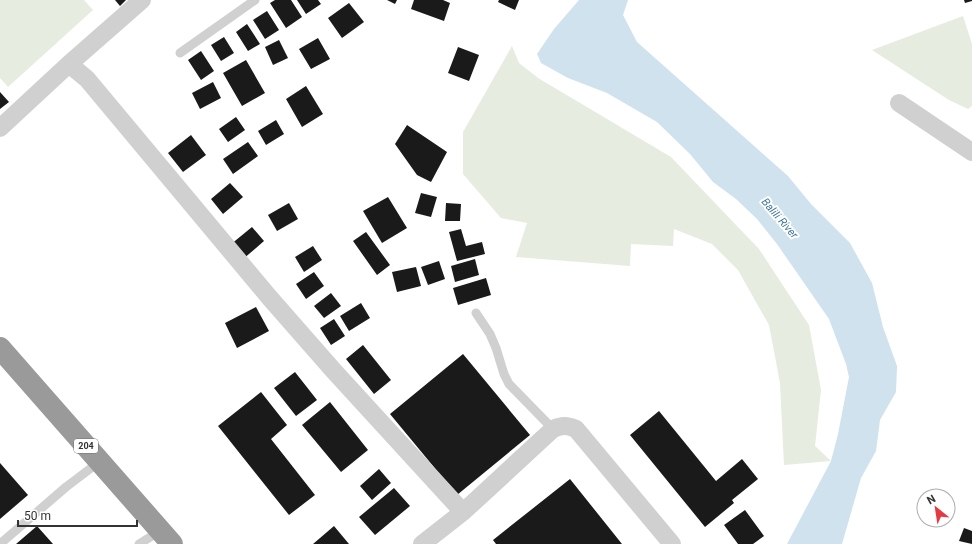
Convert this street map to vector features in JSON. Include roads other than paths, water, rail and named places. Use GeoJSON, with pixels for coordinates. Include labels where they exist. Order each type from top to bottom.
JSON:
{"type":"FeatureCollection","features":[{"type":"Feature","properties":{"kind":"highway","name":"204"},"geometry":{"type":"LineString","coordinates":[[0,348],[166,537]]}},
{"type":"Feature","properties":{"kind":"street"},"geometry":{"type":"LineString","coordinates":[[0,128],[69,64],[142,0]]}},
{"type":"Feature","properties":{"kind":"street"},"geometry":{"type":"LineString","coordinates":[[69,64],[87,79],[256,281],[333,370],[463,512]]}},
{"type":"Feature","properties":{"kind":"street"},"geometry":{"type":"LineString","coordinates":[[898,103],[972,152]]}},
{"type":"Feature","properties":{"kind":"street"},"geometry":{"type":"LineString","coordinates":[[422,544],[463,512],[553,429],[560,426],[567,426],[576,429],[672,544]]}},
{"type":"Feature","properties":{"kind":"lane"},"geometry":{"type":"LineString","coordinates":[[180,53],[255,0]]}},
{"type":"Feature","properties":{"kind":"lane"},"geometry":{"type":"LineString","coordinates":[[476,313],[490,334],[504,374],[510,384],[553,429]]}},
{"type":"Feature","properties":{"kind":"lane"},"geometry":{"type":"LineString","coordinates":[[0,544],[66,487],[99,462]]}},
{"type":"Feature","properties":{"kind":"lane"},"geometry":{"type":"LineString","coordinates":[[139,544],[166,537]]}},
{"type":"Feature","properties":{"kind":"water","name":"Balili River"},"geometry":{"type":"Polygon","coordinates":[[[579,0],[628,0],[623,15],[637,42],[788,176],[811,204],[850,243],[872,283],[883,327],[897,366],[896,392],[880,420],[876,451],[861,478],[842,544],[787,544],[831,461],[849,377],[846,364],[829,319],[777,244],[757,219],[736,199],[713,182],[690,154],[657,122],[607,93],[568,78],[541,63],[537,54],[554,29],[579,0]]]}}]}
